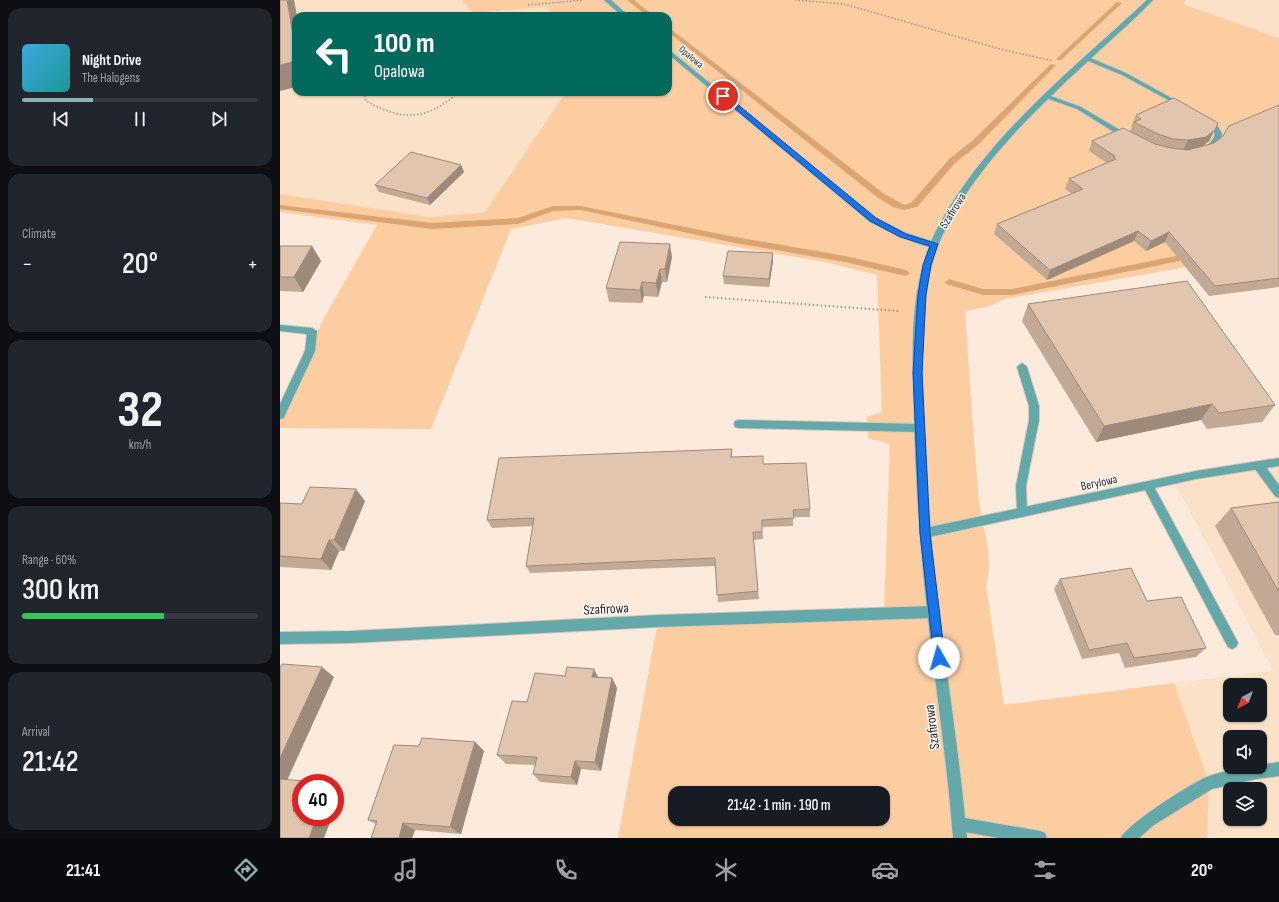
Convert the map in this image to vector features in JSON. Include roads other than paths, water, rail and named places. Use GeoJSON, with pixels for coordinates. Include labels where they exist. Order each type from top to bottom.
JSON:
{"type":"FeatureCollection","features":[{"type":"Feature","properties":{"kind":"street"},"geometry":{"type":"LineString","coordinates":[[607,0],[621,12]]}},
{"type":"Feature","properties":{"kind":"street","name":"Szafirowa"},"geometry":{"type":"LineString","coordinates":[[960,838],[925,533],[919,428],[918,373],[920,312],[927,265],[934,244],[943,226],[982,167],[1048,97],[1150,0]]}},
{"type":"Feature","properties":{"kind":"street","name":"Opalowa"},"geometry":{"type":"LineString","coordinates":[[672,54],[873,220],[903,235],[934,244]]}},
{"type":"Feature","properties":{"kind":"street"},"geometry":{"type":"LineString","coordinates":[[1088,59],[1124,74],[1212,124],[1219,133],[1216,143],[1201,153]]}},
{"type":"Feature","properties":{"kind":"street"},"geometry":{"type":"LineString","coordinates":[[1048,97],[1088,113],[1136,142]]}},
{"type":"Feature","properties":{"kind":"street"},"geometry":{"type":"LineString","coordinates":[[280,328],[312,331],[310,351],[280,415]]}},
{"type":"Feature","properties":{"kind":"street"},"geometry":{"type":"LineString","coordinates":[[1022,367],[1034,406],[1034,420],[1022,486],[1022,512]]}},
{"type":"Feature","properties":{"kind":"street"},"geometry":{"type":"LineString","coordinates":[[738,424],[919,428]]}},
{"type":"Feature","properties":{"kind":"street","name":"Berylowa"},"geometry":{"type":"LineString","coordinates":[[925,533],[1196,475],[1279,462]]}},
{"type":"Feature","properties":{"kind":"street"},"geometry":{"type":"LineString","coordinates":[[1259,466],[1279,493]]}},
{"type":"Feature","properties":{"kind":"street"},"geometry":{"type":"LineString","coordinates":[[1148,486],[1232,643]]}},
{"type":"Feature","properties":{"kind":"street","name":"Szafirowa"},"geometry":{"type":"LineString","coordinates":[[280,638],[666,621],[934,612]]}},
{"type":"Feature","properties":{"kind":"street"},"geometry":{"type":"LineString","coordinates":[[1128,838],[1149,820],[1209,783],[1256,772],[1279,769]]}},
{"type":"Feature","properties":{"kind":"street"},"geometry":{"type":"LineString","coordinates":[[959,824],[1040,838]]}},
{"type":"Feature","properties":{"kind":"waterway"},"geometry":{"type":"LineString","coordinates":[[630,0],[646,12]]}},
{"type":"Feature","properties":{"kind":"waterway"},"geometry":{"type":"LineString","coordinates":[[1059,59],[1119,3]]}},
{"type":"Feature","properties":{"kind":"waterway"},"geometry":{"type":"LineString","coordinates":[[672,32],[880,195],[904,208],[914,205],[953,160],[975,143],[1053,65]]}},
{"type":"Feature","properties":{"kind":"waterway"},"geometry":{"type":"LineString","coordinates":[[280,207],[432,226],[518,221],[553,209],[567,207],[581,208],[730,239],[845,259],[906,273]]}},
{"type":"Feature","properties":{"kind":"waterway"},"geometry":{"type":"LineString","coordinates":[[949,282],[983,292],[1012,292],[1191,256]]}}]}
